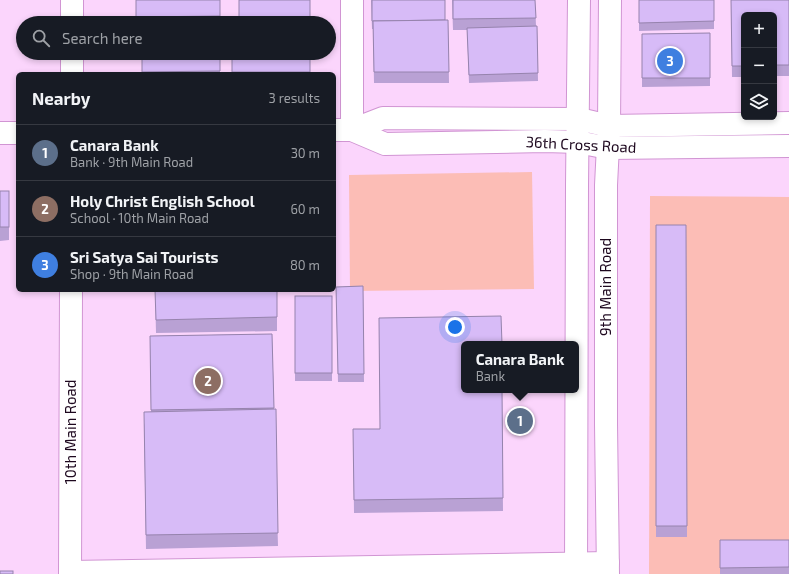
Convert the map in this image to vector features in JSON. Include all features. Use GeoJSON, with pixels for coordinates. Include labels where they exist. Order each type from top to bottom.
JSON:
{"type":"FeatureCollection","features":[{"type":"Feature","properties":{"kind":"main road"},"geometry":{"type":"LineString","coordinates":[[72,0],[72,16]]}},
{"type":"Feature","properties":{"kind":"main road"},"geometry":{"type":"LineString","coordinates":[[343,130],[352,0]]}},
{"type":"Feature","properties":{"kind":"main road"},"geometry":{"type":"LineString","coordinates":[[579,0],[579,119]]}},
{"type":"Feature","properties":{"kind":"main road","name":"9th Main Road"},"geometry":{"type":"LineString","coordinates":[[608,569],[606,424],[606,185],[609,126],[610,0]]}},
{"type":"Feature","properties":{"kind":"main road"},"geometry":{"type":"LineString","coordinates":[[72,60],[72,72]]}},
{"type":"Feature","properties":{"kind":"main road","name":"36th Cross Road"},"geometry":{"type":"LineString","coordinates":[[343,130],[382,118],[579,119],[609,126],[789,123]]}},
{"type":"Feature","properties":{"kind":"main road","name":"9th Main Road"},"geometry":{"type":"LineString","coordinates":[[577,341],[579,119]]}},
{"type":"Feature","properties":{"kind":"main road","name":"36th Cross Road"},"geometry":{"type":"LineString","coordinates":[[343,130],[385,144],[578,142],[608,148],[789,146]]}},
{"type":"Feature","properties":{"kind":"main road"},"geometry":{"type":"LineString","coordinates":[[0,133],[16,133]]}},
{"type":"Feature","properties":{"kind":"main road","name":"10th Main Road"},"geometry":{"type":"LineString","coordinates":[[70,573],[71,292]]}},
{"type":"Feature","properties":{"kind":"main road","name":"9th Main Road"},"geometry":{"type":"LineString","coordinates":[[576,568],[577,393]]}},
{"type":"Feature","properties":{"kind":"main road"},"geometry":{"type":"LineString","coordinates":[[70,573],[576,568],[608,569]]}},
{"type":"Feature","properties":{"kind":"shaded area"},"geometry":{"type":"Polygon","coordinates":[[[532,172],[534,289],[350,291],[349,175],[532,172]]]}},
{"type":"Feature","properties":{"kind":"shaded area"},"geometry":{"type":"Polygon","coordinates":[[[650,196],[789,197],[789,574],[649,574],[650,196]]]}},
{"type":"Feature","properties":{"kind":"building"},"geometry":{"type":"Polygon","coordinates":[[[136,0],[220,0],[220,16],[136,16],[136,0]]]}},
{"type":"Feature","properties":{"kind":"building"},"geometry":{"type":"Polygon","coordinates":[[[239,0],[310,0],[310,16],[239,16],[239,0]]]}},
{"type":"Feature","properties":{"kind":"building"},"geometry":{"type":"Polygon","coordinates":[[[372,0],[445,0],[445,20],[372,21],[372,0]]]}},
{"type":"Feature","properties":{"kind":"building"},"geometry":{"type":"Polygon","coordinates":[[[453,0],[535,0],[536,18],[453,19],[453,0]]]}},
{"type":"Feature","properties":{"kind":"building"},"geometry":{"type":"Polygon","coordinates":[[[639,0],[714,0],[714,21],[639,23],[639,0]]]}},
{"type":"Feature","properties":{"kind":"building"},"geometry":{"type":"Polygon","coordinates":[[[731,0],[789,0],[789,65],[777,65],[777,12],[741,12],[741,66],[732,66],[731,0]]]}},
{"type":"Feature","properties":{"kind":"building"},"geometry":{"type":"Polygon","coordinates":[[[448,20],[449,72],[374,72],[373,21],[448,20]]]}},
{"type":"Feature","properties":{"kind":"building"},"geometry":{"type":"Polygon","coordinates":[[[537,26],[538,73],[469,75],[467,28],[537,26]]]}},
{"type":"Feature","properties":{"kind":"building"},"geometry":{"type":"Polygon","coordinates":[[[710,33],[710,78],[642,78],[642,34],[710,33]]]}},
{"type":"Feature","properties":{"kind":"building"},"geometry":{"type":"Polygon","coordinates":[[[142,60],[220,60],[220,71],[142,72],[142,60]]]}},
{"type":"Feature","properties":{"kind":"building"},"geometry":{"type":"Polygon","coordinates":[[[232,60],[310,60],[310,72],[232,72],[232,60]]]}},
{"type":"Feature","properties":{"kind":"building"},"geometry":{"type":"Polygon","coordinates":[[[0,191],[9,191],[9,227],[0,227],[0,191]]]}},
{"type":"Feature","properties":{"kind":"building"},"geometry":{"type":"Polygon","coordinates":[[[656,225],[686,225],[687,526],[656,526],[656,225]]]}},
{"type":"Feature","properties":{"kind":"building"},"geometry":{"type":"Polygon","coordinates":[[[363,286],[364,374],[338,374],[336,287],[363,286]]]}},
{"type":"Feature","properties":{"kind":"building"},"geometry":{"type":"Polygon","coordinates":[[[155,292],[277,292],[277,317],[156,320],[155,292]]]}},
{"type":"Feature","properties":{"kind":"building"},"geometry":{"type":"Polygon","coordinates":[[[295,296],[332,296],[332,373],[295,373],[295,296]]]}},
{"type":"Feature","properties":{"kind":"building"},"geometry":{"type":"Polygon","coordinates":[[[501,316],[502,341],[461,341],[461,393],[502,393],[503,498],[354,500],[353,429],[380,429],[379,318],[501,316]]]}},
{"type":"Feature","properties":{"kind":"building"},"geometry":{"type":"Polygon","coordinates":[[[272,334],[274,408],[151,410],[150,336],[272,334]]]}},
{"type":"Feature","properties":{"kind":"building"},"geometry":{"type":"Polygon","coordinates":[[[276,409],[278,533],[146,535],[144,412],[276,409]]]}},
{"type":"Feature","properties":{"kind":"building"},"geometry":{"type":"Polygon","coordinates":[[[720,540],[789,540],[789,567],[720,568],[720,540]]]}},
{"type":"Feature","properties":{"kind":"building"},"geometry":{"type":"Polygon","coordinates":[[[0,571],[13,571],[13,574],[0,574],[0,571]]]}},
{"type":"Feature","properties":{"kind":"place","name":"Sri Satya Sai Tourists"},"geometry":{"type":"Point","coordinates":[670,61]}},
{"type":"Feature","properties":{"kind":"place","name":"Holy Christ English School"},"geometry":{"type":"Point","coordinates":[208,381]}},
{"type":"Feature","properties":{"kind":"place","name":"Canara Bank"},"geometry":{"type":"Point","coordinates":[520,421]}}]}
